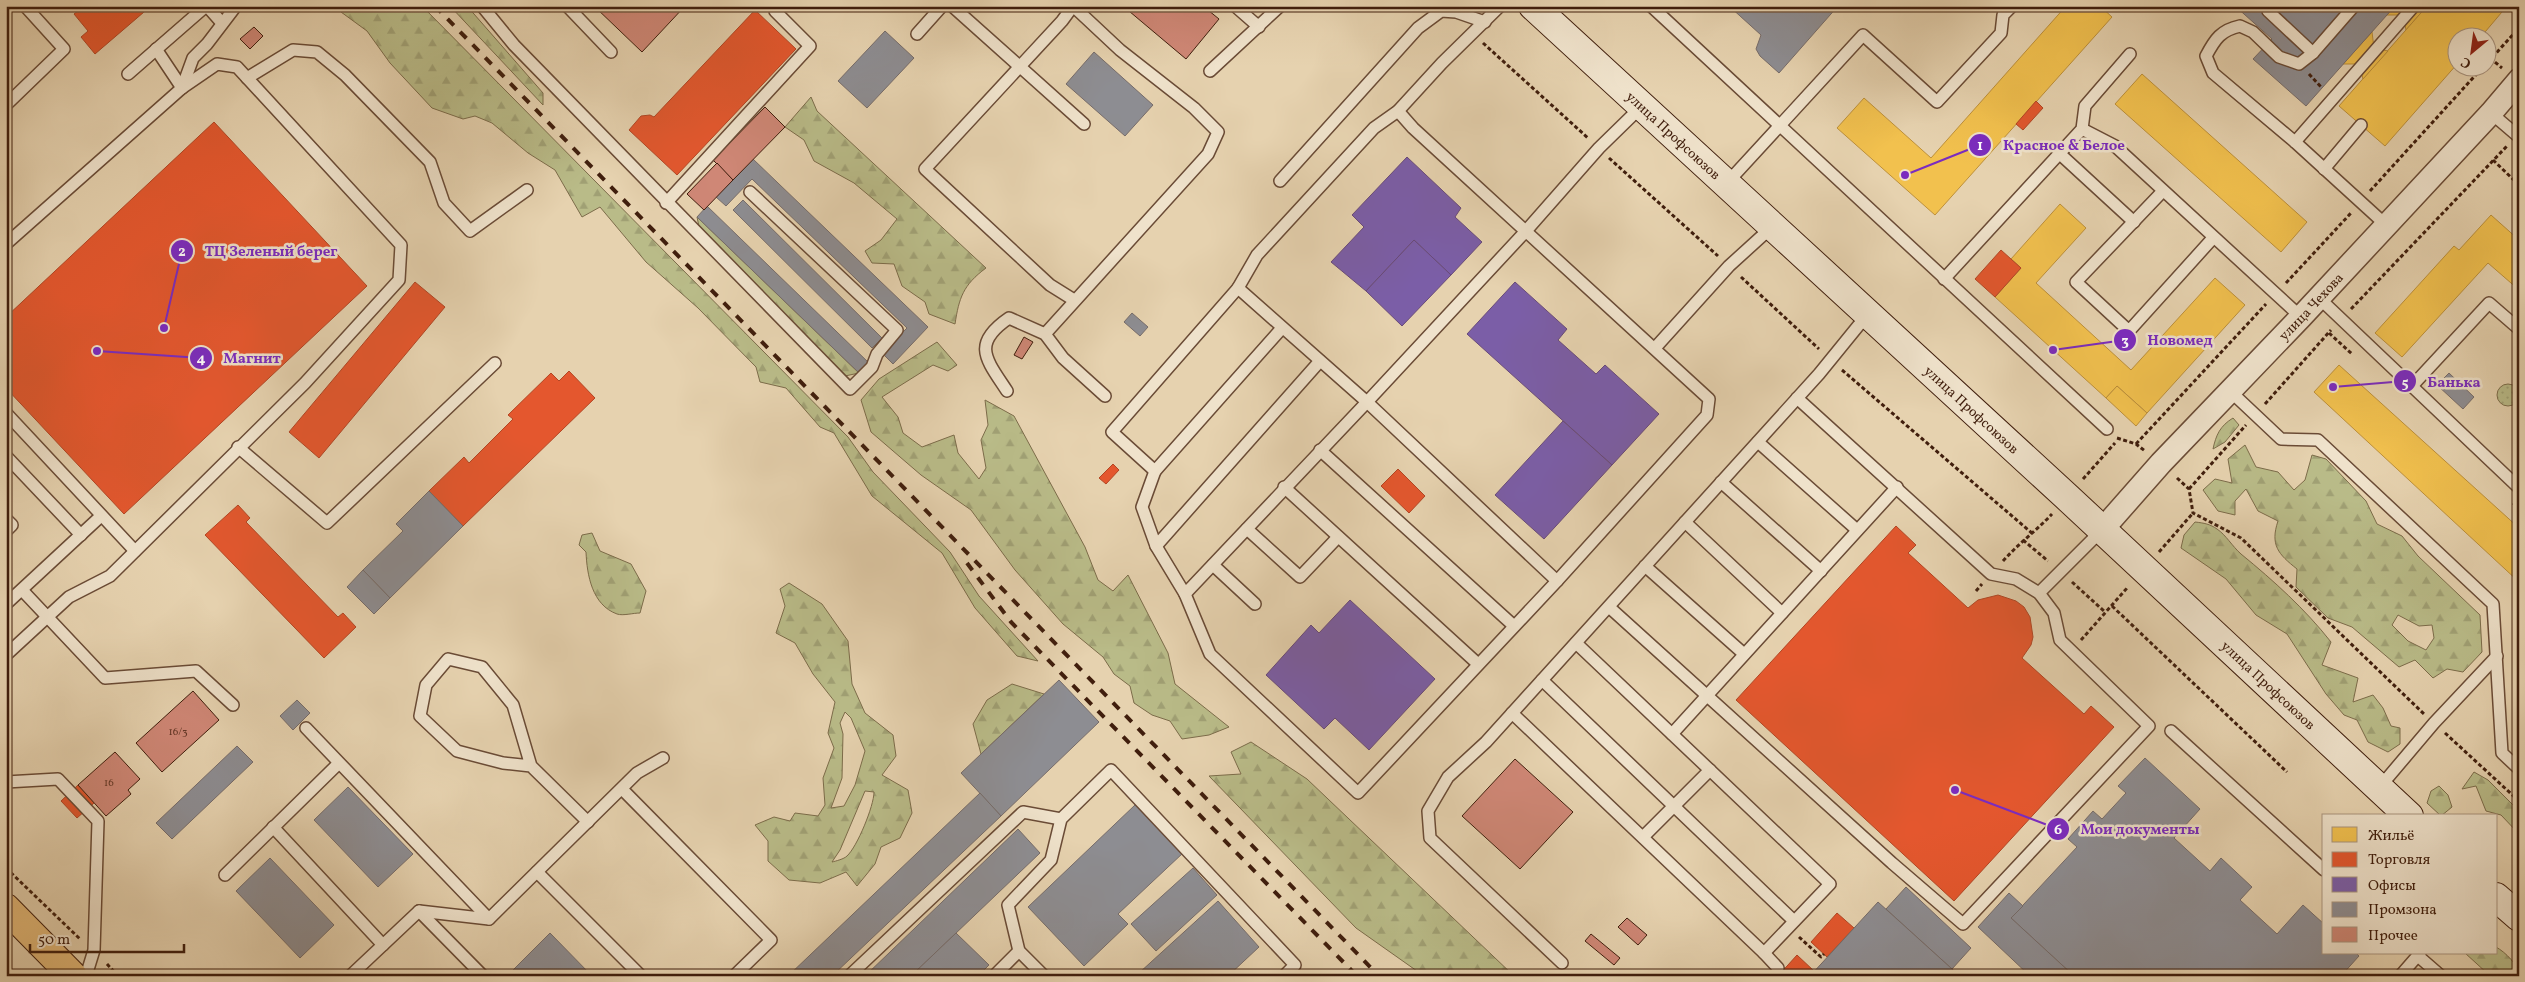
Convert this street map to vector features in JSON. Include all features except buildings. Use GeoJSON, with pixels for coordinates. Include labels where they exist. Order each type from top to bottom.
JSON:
{"type":"FeatureCollection","features":[{"type":"Feature","properties":{"kind":"main road","name":"улица Профсоюзов"},"geometry":{"type":"LineString","coordinates":[[1538,8],[1867,315],[2067,497],[2406,814]]}},
{"type":"Feature","properties":{"kind":"main road"},"geometry":{"type":"LineString","coordinates":[[2498,899],[2519,918]]}},
{"type":"Feature","properties":{"kind":"main road"},"geometry":{"type":"LineString","coordinates":[[6,908],[73,976]]}},
{"type":"Feature","properties":{"kind":"street","name":"улица Чехова"},"geometry":{"type":"LineString","coordinates":[[2102,530],[2161,463],[2319,298],[2491,113],[2519,80]]}},
{"type":"Feature","properties":{"kind":"lane"},"geometry":{"type":"LineString","coordinates":[[6,105],[64,49],[25,6]]}},
{"type":"Feature","properties":{"kind":"lane"},"geometry":{"type":"LineString","coordinates":[[128,74],[207,6],[222,23]]}},
{"type":"Feature","properties":{"kind":"lane"},"geometry":{"type":"LineString","coordinates":[[182,88],[193,58],[207,44],[236,6]]}},
{"type":"Feature","properties":{"kind":"lane"},"geometry":{"type":"LineString","coordinates":[[482,6],[514,45],[666,203],[850,389],[872,368],[877,354],[897,330],[750,192]]}},
{"type":"Feature","properties":{"kind":"lane"},"geometry":{"type":"LineString","coordinates":[[567,6],[611,52]]}},
{"type":"Feature","properties":{"kind":"lane"},"geometry":{"type":"LineString","coordinates":[[917,34],[942,6]]}},
{"type":"Feature","properties":{"kind":"lane"},"geometry":{"type":"LineString","coordinates":[[952,6],[1084,124]]}},
{"type":"Feature","properties":{"kind":"lane"},"geometry":{"type":"LineString","coordinates":[[1045,334],[1208,154],[1218,132],[1194,108],[1120,50],[1073,6],[1062,21],[925,169],[1050,285],[1074,300]]}},
{"type":"Feature","properties":{"kind":"lane"},"geometry":{"type":"LineString","coordinates":[[1236,6],[1259,27]]}},
{"type":"Feature","properties":{"kind":"lane"},"geometry":{"type":"LineString","coordinates":[[1210,71],[1280,6]]}},
{"type":"Feature","properties":{"kind":"lane"},"geometry":{"type":"LineString","coordinates":[[1155,471],[1112,432],[1238,288],[1257,255],[1374,128],[1398,111],[1500,6]]}},
{"type":"Feature","properties":{"kind":"lane"},"geometry":{"type":"LineString","coordinates":[[1651,6],[2107,429]]}},
{"type":"Feature","properties":{"kind":"lane"},"geometry":{"type":"LineString","coordinates":[[1727,184],[1778,125],[1863,34],[1937,102],[2001,33],[2003,16],[2012,6]]}},
{"type":"Feature","properties":{"kind":"lane"},"geometry":{"type":"LineString","coordinates":[[2272,6],[2268,11],[2313,53]]}},
{"type":"Feature","properties":{"kind":"lane"},"geometry":{"type":"LineString","coordinates":[[2354,6],[2313,53],[2299,64],[2279,57],[2252,32],[2240,26],[2226,29],[2212,44],[2206,56],[2213,73],[2295,142],[2386,224]]}},
{"type":"Feature","properties":{"kind":"lane"},"geometry":{"type":"LineString","coordinates":[[2295,142],[2414,6]]}},
{"type":"Feature","properties":{"kind":"lane"},"geometry":{"type":"LineString","coordinates":[[1280,181],[1418,28],[1441,11],[1456,12],[1485,22]]}},
{"type":"Feature","properties":{"kind":"lane"},"geometry":{"type":"LineString","coordinates":[[666,203],[810,46],[775,12]]}},
{"type":"Feature","properties":{"kind":"lane"},"geometry":{"type":"LineString","coordinates":[[156,49],[182,88]]}},
{"type":"Feature","properties":{"kind":"lane"},"geometry":{"type":"LineString","coordinates":[[247,78],[293,50],[317,52],[345,75],[430,162],[444,203],[470,231],[527,190]]}},
{"type":"Feature","properties":{"kind":"lane"},"geometry":{"type":"LineString","coordinates":[[1944,279],[2082,130],[2085,106],[2130,54]]}},
{"type":"Feature","properties":{"kind":"lane"},"geometry":{"type":"LineString","coordinates":[[6,244],[182,88],[217,64],[237,67],[401,245],[399,280],[305,382],[110,576],[69,597],[6,656]]}},
{"type":"Feature","properties":{"kind":"lane"},"geometry":{"type":"LineString","coordinates":[[1185,594],[1525,232],[1599,148],[1642,106]]}},
{"type":"Feature","properties":{"kind":"lane"},"geometry":{"type":"LineString","coordinates":[[1282,328],[1155,471],[1142,506],[1156,546],[1185,594],[1210,654],[1358,793],[1557,581],[1707,415],[1709,399],[1525,232],[1413,128],[1398,111]]}},
{"type":"Feature","properties":{"kind":"lane"},"geometry":{"type":"LineString","coordinates":[[2491,113],[2519,136]]}},
{"type":"Feature","properties":{"kind":"lane"},"geometry":{"type":"LineString","coordinates":[[2324,169],[2361,125]]}},
{"type":"Feature","properties":{"kind":"lane"},"geometry":{"type":"LineString","coordinates":[[2082,130],[2115,146],[2162,192],[2301,317]]}},
{"type":"Feature","properties":{"kind":"lane"},"geometry":{"type":"LineString","coordinates":[[2060,154],[2134,222]]}},
{"type":"Feature","properties":{"kind":"lane"},"geometry":{"type":"LineString","coordinates":[[2162,192],[2076,282],[2129,331],[2213,238]]}},
{"type":"Feature","properties":{"kind":"lane"},"geometry":{"type":"LineString","coordinates":[[1655,348],[1729,266],[1773,226]]}},
{"type":"Feature","properties":{"kind":"lane"},"geometry":{"type":"LineString","coordinates":[[1238,288],[1367,402],[1557,581]]}},
{"type":"Feature","properties":{"kind":"lane"},"geometry":{"type":"LineString","coordinates":[[2319,298],[2519,488]]}},
{"type":"Feature","properties":{"kind":"lane"},"geometry":{"type":"LineString","coordinates":[[2412,386],[2489,303],[2519,329]]}},
{"type":"Feature","properties":{"kind":"lane"},"geometry":{"type":"LineString","coordinates":[[1562,963],[1430,838],[1428,811],[1448,777],[1486,742],[1609,607],[1797,398],[1867,315]]}},
{"type":"Feature","properties":{"kind":"lane"},"geometry":{"type":"LineString","coordinates":[[1007,390],[986,360],[986,342],[996,327],[1009,318],[1045,334],[1063,358],[1105,396]]}},
{"type":"Feature","properties":{"kind":"lane"},"geometry":{"type":"LineString","coordinates":[[1156,546],[1320,361]]}},
{"type":"Feature","properties":{"kind":"lane"},"geometry":{"type":"LineString","coordinates":[[238,447],[327,522],[495,363]]}},
{"type":"Feature","properties":{"kind":"lane"},"geometry":{"type":"LineString","coordinates":[[2229,390],[2281,439],[2318,440],[2493,604],[2502,753],[2519,769]]}},
{"type":"Feature","properties":{"kind":"lane"},"geometry":{"type":"LineString","coordinates":[[1609,607],[1892,863],[1963,924],[2149,726],[2060,640],[2054,614],[2039,593],[2016,579],[1991,574],[1797,398]]}},
{"type":"Feature","properties":{"kind":"lane"},"geometry":{"type":"LineString","coordinates":[[6,413],[135,551]]}},
{"type":"Feature","properties":{"kind":"lane"},"geometry":{"type":"LineString","coordinates":[[1758,442],[1857,530]]}},
{"type":"Feature","properties":{"kind":"lane"},"geometry":{"type":"LineString","coordinates":[[1320,450],[1514,626]]}},
{"type":"Feature","properties":{"kind":"lane"},"geometry":{"type":"LineString","coordinates":[[6,456],[81,535]]}},
{"type":"Feature","properties":{"kind":"lane"},"geometry":{"type":"LineString","coordinates":[[1722,482],[1820,571]]}},
{"type":"Feature","properties":{"kind":"lane"},"geometry":{"type":"LineString","coordinates":[[1284,487],[1478,664]]}},
{"type":"Feature","properties":{"kind":"lane"},"geometry":{"type":"LineString","coordinates":[[1672,734],[1897,487]]}},
{"type":"Feature","properties":{"kind":"lane"},"geometry":{"type":"LineString","coordinates":[[6,604],[101,516]]}},
{"type":"Feature","properties":{"kind":"lane"},"geometry":{"type":"LineString","coordinates":[[6,520],[12,525],[6,531]]}},
{"type":"Feature","properties":{"kind":"lane"},"geometry":{"type":"LineString","coordinates":[[1685,522],[1782,613]]}},
{"type":"Feature","properties":{"kind":"lane"},"geometry":{"type":"LineString","coordinates":[[1247,528],[1300,577],[1338,537]]}},
{"type":"Feature","properties":{"kind":"lane"},"geometry":{"type":"LineString","coordinates":[[2039,593],[2102,530]]}},
{"type":"Feature","properties":{"kind":"lane"},"geometry":{"type":"LineString","coordinates":[[1213,565],[1255,604]]}},
{"type":"Feature","properties":{"kind":"lane"},"geometry":{"type":"LineString","coordinates":[[1645,566],[1744,654]]}},
{"type":"Feature","properties":{"kind":"lane"},"geometry":{"type":"LineString","coordinates":[[22,590],[45,618],[105,678],[196,671],[233,705]]}},
{"type":"Feature","properties":{"kind":"lane"},"geometry":{"type":"LineString","coordinates":[[1576,643],[1830,884],[1764,953]]}},
{"type":"Feature","properties":{"kind":"lane"},"geometry":{"type":"LineString","coordinates":[[2378,788],[2434,723],[2497,656]]}},
{"type":"Feature","properties":{"kind":"lane"},"geometry":{"type":"LineString","coordinates":[[531,766],[503,763],[457,751],[420,716],[426,685],[448,659],[482,667],[513,705],[531,766],[588,822]]}},
{"type":"Feature","properties":{"kind":"lane"},"geometry":{"type":"LineString","coordinates":[[1542,680],[1794,921]]}},
{"type":"Feature","properties":{"kind":"lane"},"geometry":{"type":"LineString","coordinates":[[1512,713],[1778,968]]}},
{"type":"Feature","properties":{"kind":"lane"},"geometry":{"type":"LineString","coordinates":[[306,728],[338,764],[489,919]]}},
{"type":"Feature","properties":{"kind":"lane"},"geometry":{"type":"LineString","coordinates":[[2171,731],[2322,868]]}},
{"type":"Feature","properties":{"kind":"lane"},"geometry":{"type":"LineString","coordinates":[[489,919],[637,774],[663,758]]}},
{"type":"Feature","properties":{"kind":"lane"},"geometry":{"type":"LineString","coordinates":[[225,875],[338,764]]}},
{"type":"Feature","properties":{"kind":"lane"},"geometry":{"type":"LineString","coordinates":[[1044,976],[1020,951],[1008,905],[1051,860],[1061,819],[1111,770],[1295,965],[1284,976]]}},
{"type":"Feature","properties":{"kind":"lane"},"geometry":{"type":"LineString","coordinates":[[1643,837],[1710,770]]}},
{"type":"Feature","properties":{"kind":"lane"},"geometry":{"type":"LineString","coordinates":[[6,782],[58,779],[98,821],[94,950],[86,976]]}},
{"type":"Feature","properties":{"kind":"lane"},"geometry":{"type":"LineString","coordinates":[[622,789],[771,940],[734,976]]}},
{"type":"Feature","properties":{"kind":"lane"},"geometry":{"type":"LineString","coordinates":[[849,976],[1022,812],[1061,819]]}},
{"type":"Feature","properties":{"kind":"lane"},"geometry":{"type":"LineString","coordinates":[[273,827],[383,945]]}},
{"type":"Feature","properties":{"kind":"lane"},"geometry":{"type":"LineString","coordinates":[[537,872],[641,976]]}},
{"type":"Feature","properties":{"kind":"lane"},"geometry":{"type":"LineString","coordinates":[[350,976],[419,912],[489,919]]}},
{"type":"Feature","properties":{"kind":"lane"},"geometry":{"type":"LineString","coordinates":[[419,912],[483,976]]}},
{"type":"Feature","properties":{"kind":"lane"},"geometry":{"type":"LineString","coordinates":[[994,976],[1020,951]]}},
{"type":"Feature","properties":{"kind":"lane"},"geometry":{"type":"LineString","coordinates":[[2400,976],[2419,954],[2441,976]]}},
{"type":"Feature","properties":{"kind":"path"},"geometry":{"type":"LineString","coordinates":[[2498,51],[2519,28]]}},
{"type":"Feature","properties":{"kind":"path"},"geometry":{"type":"LineString","coordinates":[[1472,33],[1830,359],[2033,534]]}},
{"type":"Feature","properties":{"kind":"path"},"geometry":{"type":"LineString","coordinates":[[2136,444],[2473,78]]}},
{"type":"Feature","properties":{"kind":"path"},"geometry":{"type":"LineString","coordinates":[[2493,160],[2519,185]]}},
{"type":"Feature","properties":{"kind":"path"},"geometry":{"type":"LineString","coordinates":[[2107,429],[2119,439],[2136,444],[2161,463],[2189,489],[2193,513],[2241,538],[2434,723],[2519,801]]}},
{"type":"Feature","properties":{"kind":"path"},"geometry":{"type":"LineString","coordinates":[[1976,591],[2022,539],[2033,534],[2119,439]]}},
{"type":"Feature","properties":{"kind":"path"},"geometry":{"type":"LineString","coordinates":[[2112,606],[2288,772]]}},
{"type":"Feature","properties":{"kind":"path"},"geometry":{"type":"LineString","coordinates":[[6,868],[70,932],[94,950],[118,976]]}},
{"type":"Feature","properties":{"kind":"path"},"geometry":{"type":"LineString","coordinates":[[1807,945],[1821,957],[1824,954]]}},
{"type":"Feature","properties":{"kind":"path"},"geometry":{"type":"LineString","coordinates":[[6,965],[16,976]]}},
{"type":"Feature","properties":{"kind":"green space"},"geometry":{"type":"Polygon","coordinates":[[[338,6],[422,6],[848,437],[873,472],[950,552],[979,596],[1038,661],[1017,656],[975,608],[942,553],[872,496],[834,433],[820,427],[786,388],[760,382],[756,367],[698,308],[646,262],[600,207],[582,217],[555,170],[528,153],[492,123],[475,116],[463,119],[432,108],[390,63],[367,31],[341,12],[338,6]]]}},
{"type":"Feature","properties":{"kind":"green space"},"geometry":{"type":"Polygon","coordinates":[[[450,6],[467,6],[543,93],[543,105],[450,6]]]}},
{"type":"Feature","properties":{"kind":"green space"},"geometry":{"type":"Polygon","coordinates":[[[811,97],[817,111],[986,268],[972,280],[963,293],[955,324],[929,314],[925,302],[902,286],[894,264],[872,263],[865,251],[881,240],[897,219],[854,183],[814,161],[804,140],[785,127],[811,97]]]}},
{"type":"Feature","properties":{"kind":"green space"},"geometry":{"type":"Polygon","coordinates":[[[697,217],[859,373],[845,376],[792,328],[701,236],[697,217]]]}},
{"type":"Feature","properties":{"kind":"green space"},"geometry":{"type":"Polygon","coordinates":[[[937,342],[957,365],[948,371],[933,365],[882,397],[898,417],[903,433],[922,447],[954,435],[958,453],[979,479],[986,468],[981,440],[988,425],[985,400],[1014,416],[1085,547],[1098,580],[1113,591],[1128,575],[1168,653],[1175,684],[1229,727],[1209,735],[1182,739],[1170,721],[1152,715],[1134,703],[1130,686],[1114,674],[1103,657],[1063,624],[1015,570],[971,510],[921,475],[871,432],[861,400],[879,379],[937,342]]]}},
{"type":"Feature","properties":{"kind":"green space"},"geometry":{"type":"Polygon","coordinates":[[[2508,384],[2516,387],[2519,395],[2516,403],[2508,406],[2500,403],[2497,395],[2500,387],[2508,384]]]}},
{"type":"Feature","properties":{"kind":"green space"},"geometry":{"type":"Polygon","coordinates":[[[2233,418],[2239,425],[2225,442],[2213,449],[2219,431],[2233,418]]]}},
{"type":"Feature","properties":{"kind":"green space"},"geometry":{"type":"Polygon","coordinates":[[[2245,445],[2256,467],[2278,472],[2294,490],[2305,480],[2312,455],[2326,459],[2366,501],[2377,524],[2402,536],[2418,556],[2480,615],[2482,652],[2463,672],[2447,669],[2433,678],[2415,660],[2399,667],[2352,627],[2328,618],[2296,587],[2297,569],[2285,559],[2275,543],[2278,521],[2258,511],[2246,489],[2235,501],[2235,515],[2218,511],[2203,490],[2215,479],[2232,483],[2228,459],[2245,445]],[[2398,615],[2392,625],[2408,641],[2426,650],[2434,638],[2432,625],[2419,626],[2398,615]]]}},
{"type":"Feature","properties":{"kind":"green space"},"geometry":{"type":"Polygon","coordinates":[[[2195,522],[2204,523],[2220,531],[2241,554],[2311,618],[2331,642],[2322,665],[2358,678],[2353,702],[2373,695],[2383,708],[2391,726],[2400,728],[2400,744],[2388,752],[2368,742],[2357,720],[2344,715],[2326,694],[2287,634],[2256,615],[2226,579],[2181,548],[2184,535],[2195,522]]]}},
{"type":"Feature","properties":{"kind":"green space"},"geometry":{"type":"Polygon","coordinates":[[[592,533],[600,551],[631,564],[646,591],[640,613],[617,614],[602,604],[596,596],[590,579],[586,552],[579,545],[582,535],[592,533]]]}},
{"type":"Feature","properties":{"kind":"green space"},"geometry":{"type":"Polygon","coordinates":[[[789,583],[822,604],[848,641],[852,684],[865,713],[893,735],[896,756],[882,775],[908,790],[912,813],[900,838],[881,847],[875,864],[857,886],[846,872],[820,883],[789,880],[768,861],[768,841],[755,825],[774,817],[790,821],[795,813],[818,816],[825,805],[823,778],[834,748],[828,733],[835,702],[813,674],[795,643],[776,633],[785,606],[780,589],[789,583]],[[845,712],[840,723],[843,734],[842,778],[831,808],[844,806],[855,785],[865,751],[851,718],[845,712]],[[865,791],[840,850],[832,862],[847,856],[860,835],[871,807],[874,792],[865,791]]]}},
{"type":"Feature","properties":{"kind":"green space"},"geometry":{"type":"Polygon","coordinates":[[[1012,684],[1044,694],[981,754],[973,724],[987,700],[1012,684]]]}},
{"type":"Feature","properties":{"kind":"green space"},"geometry":{"type":"Polygon","coordinates":[[[1251,742],[1307,779],[1514,976],[1424,976],[1356,928],[1209,776],[1241,774],[1231,752],[1251,742]]]}},
{"type":"Feature","properties":{"kind":"green space"},"geometry":{"type":"Polygon","coordinates":[[[2474,772],[2488,780],[2519,811],[2519,834],[2501,815],[2486,811],[2476,786],[2462,789],[2474,772]]]}},
{"type":"Feature","properties":{"kind":"green space"},"geometry":{"type":"Polygon","coordinates":[[[2439,786],[2448,795],[2452,807],[2443,814],[2439,814],[2427,803],[2431,791],[2439,786]]]}},
{"type":"Feature","properties":{"kind":"green space"},"geometry":{"type":"Polygon","coordinates":[[[2498,948],[2514,963],[2519,976],[2488,974],[2466,954],[2498,954],[2498,948]]]}},
{"type":"Feature","properties":{"kind":"railway"},"geometry":{"type":"LineString","coordinates":[[435,6],[1379,976]]}},
{"type":"Feature","properties":{"kind":"railway"},"geometry":{"type":"LineString","coordinates":[[967,563],[1011,622],[1357,976]]}},
{"type":"Feature","properties":{"kind":"place","name":"Красное & Белое"},"geometry":{"type":"Point","coordinates":[1905,175]}},
{"type":"Feature","properties":{"kind":"place","name":"ТЦ Зеленый берег"},"geometry":{"type":"Point","coordinates":[164,328]}},
{"type":"Feature","properties":{"kind":"place","name":"Новомед"},"geometry":{"type":"Point","coordinates":[2053,350]}},
{"type":"Feature","properties":{"kind":"place","name":"Магнит"},"geometry":{"type":"Point","coordinates":[97,351]}},
{"type":"Feature","properties":{"kind":"place","name":"Банька"},"geometry":{"type":"Point","coordinates":[2333,387]}},
{"type":"Feature","properties":{"kind":"place","name":"Мои документы"},"geometry":{"type":"Point","coordinates":[1955,790]}}]}
